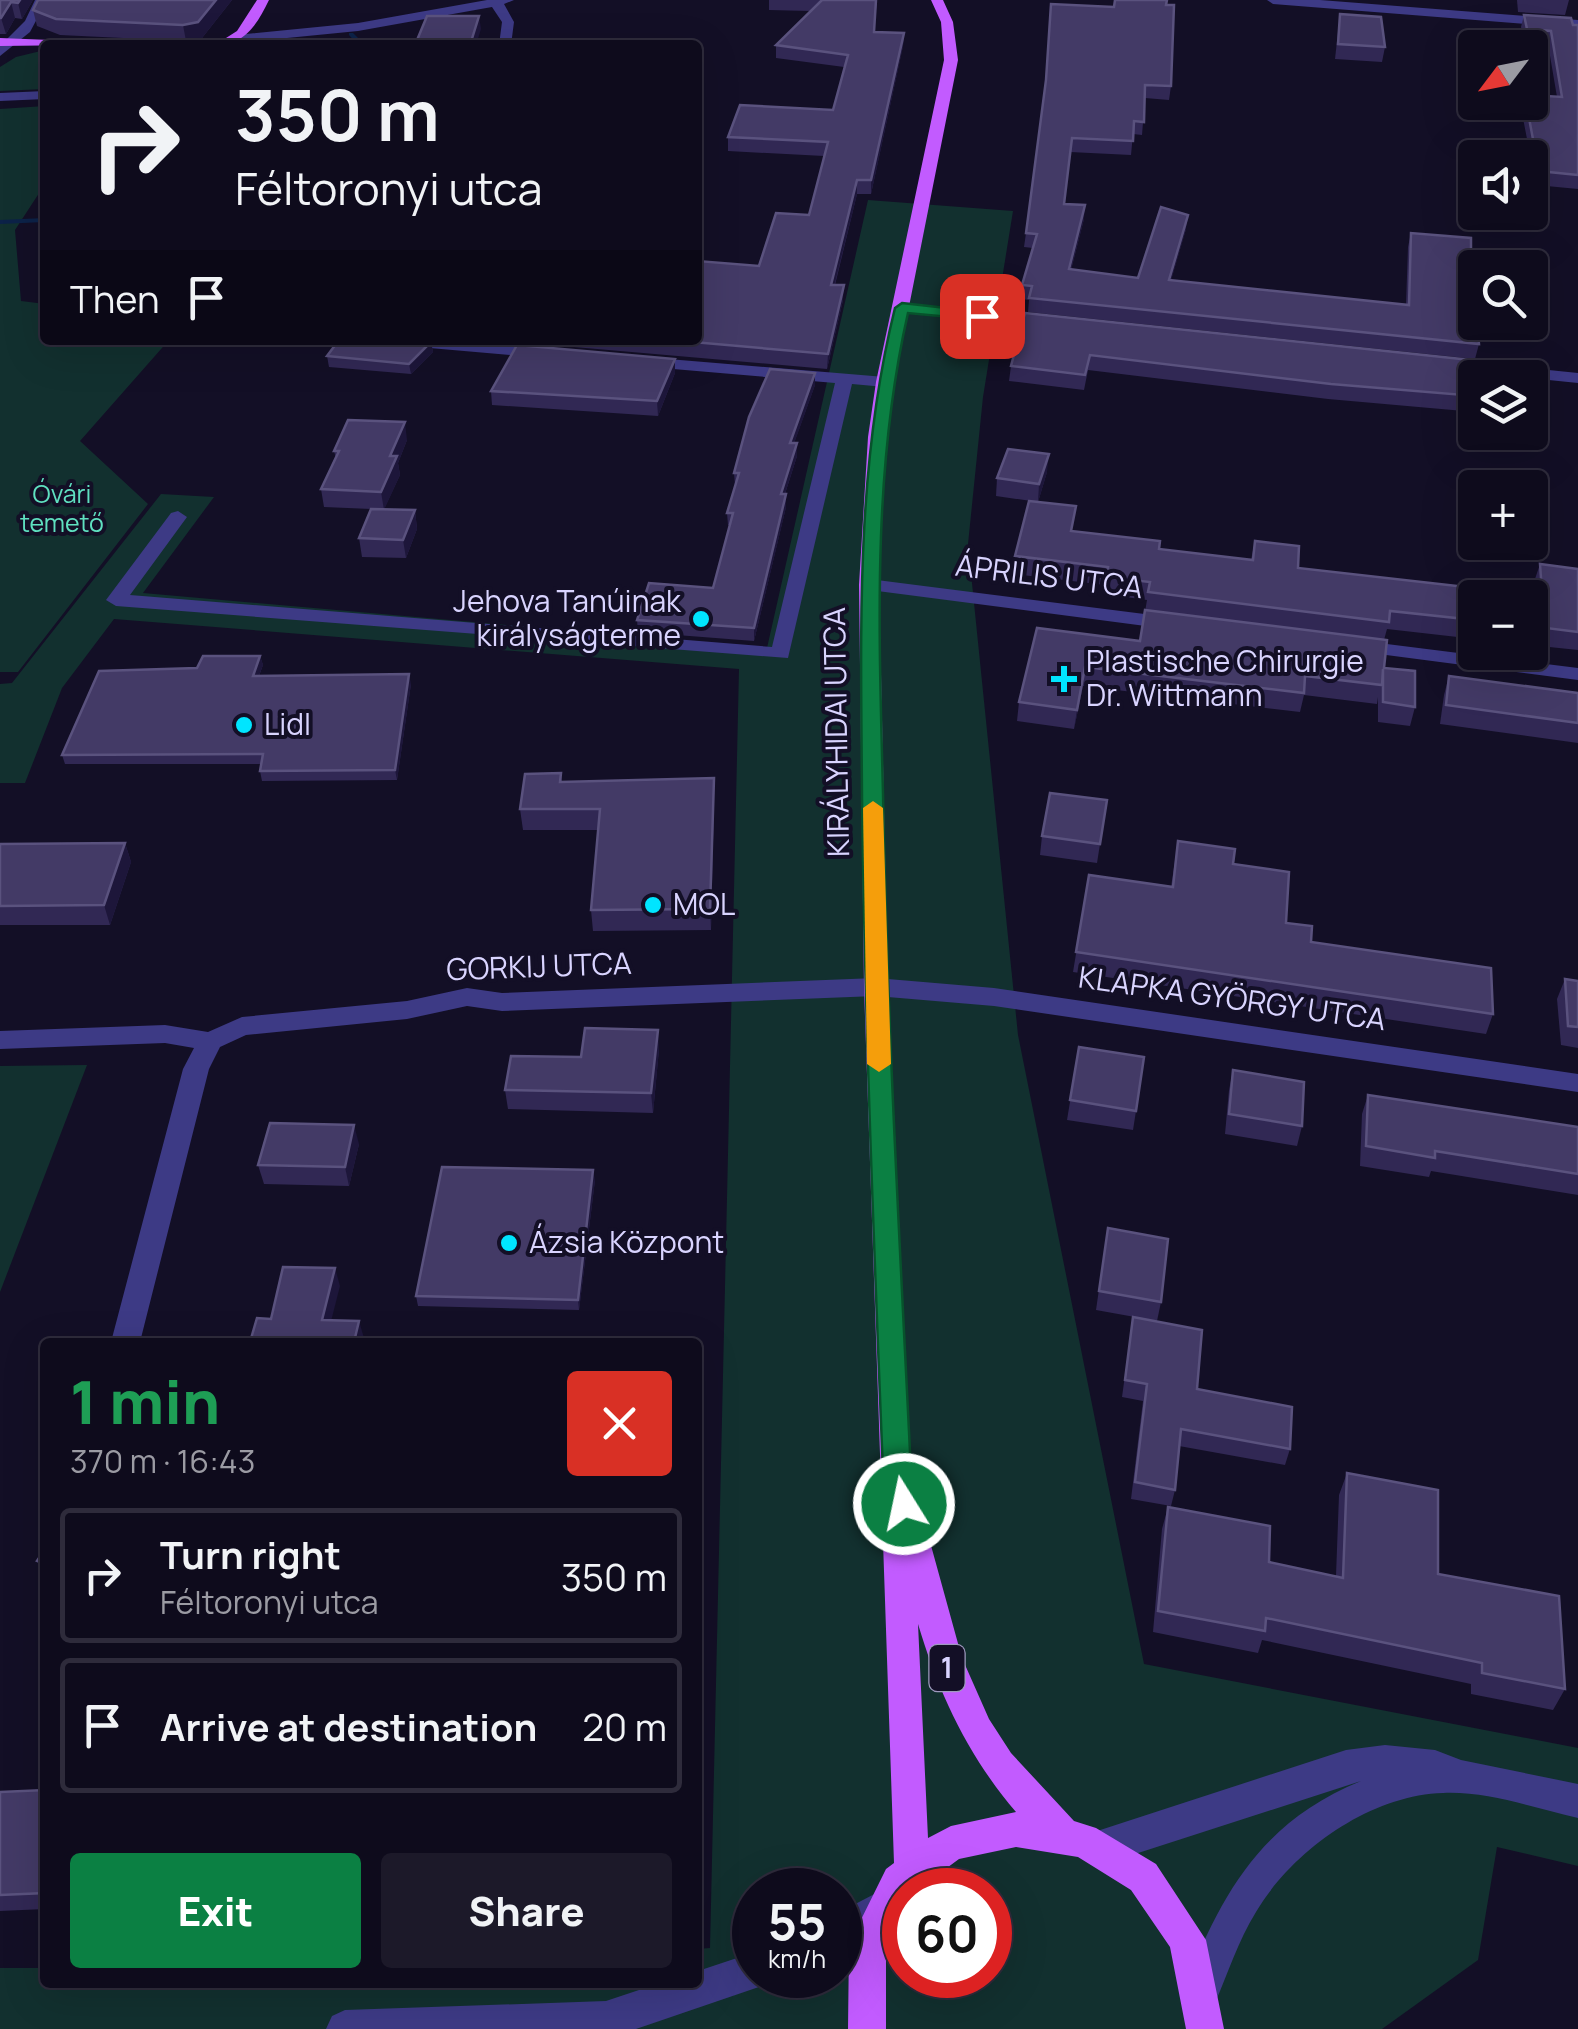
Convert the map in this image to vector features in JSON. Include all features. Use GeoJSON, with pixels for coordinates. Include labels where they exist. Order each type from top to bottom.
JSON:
{"type":"FeatureCollection","features":[{"type":"Feature","properties":{"kind":"main road"},"geometry":{"type":"LineString","coordinates":[[236,39],[249,26],[263,0]]}},
{"type":"Feature","properties":{"kind":"main road","name":"KIRÁLYHIDAI UTCA"},"geometry":{"type":"LineString","coordinates":[[912,1868],[876,988],[869,585],[884,382],[951,60],[946,22],[937,0]]}},
{"type":"Feature","properties":{"kind":"main road"},"geometry":{"type":"LineString","coordinates":[[6,42],[40,43]]}},
{"type":"Feature","properties":{"kind":"main road","name":"KIRÁLYHIDAI UTCA"},"geometry":{"type":"LineString","coordinates":[[897,1472],[934,1629],[972,1727],[1008,1779],[1061,1832]]}},
{"type":"Feature","properties":{"kind":"main road","name":"1"},"geometry":{"type":"LineString","coordinates":[[915,1868],[938,1850],[981,1832],[1028,1827],[1061,1832],[1101,1847],[1125,1863],[1167,1906],[1195,1960],[1205,2029]]}},
{"type":"Feature","properties":{"kind":"main road","name":"1"},"geometry":{"type":"LineString","coordinates":[[868,2029],[866,1963],[882,1913]]}},
{"type":"Feature","properties":{"kind":"street"},"geometry":{"type":"LineString","coordinates":[[0,52],[37,14],[41,0]]}},
{"type":"Feature","properties":{"kind":"street"},"geometry":{"type":"LineString","coordinates":[[1273,0],[1578,24]]}},
{"type":"Feature","properties":{"kind":"street"},"geometry":{"type":"LineString","coordinates":[[236,39],[337,30],[502,1],[510,30],[506,40]]}},
{"type":"Feature","properties":{"kind":"street"},"geometry":{"type":"LineString","coordinates":[[0,97],[40,95]]}},
{"type":"Feature","properties":{"kind":"street"},"geometry":{"type":"LineString","coordinates":[[902,308],[1081,326]]}},
{"type":"Feature","properties":{"kind":"street"},"geometry":{"type":"LineString","coordinates":[[452,345],[554,354]]}},
{"type":"Feature","properties":{"kind":"street"},"geometry":{"type":"LineString","coordinates":[[632,360],[884,382]]}},
{"type":"Feature","properties":{"kind":"street"},"geometry":{"type":"LineString","coordinates":[[1439,364],[1578,378]]}},
{"type":"Feature","properties":{"kind":"street","name":"KIRÁLYHIDAI UTCA"},"geometry":{"type":"LineString","coordinates":[[178,517],[116,600],[782,654],[845,378]]}},
{"type":"Feature","properties":{"kind":"street","name":"ÁPRILIS UTCA"},"geometry":{"type":"LineString","coordinates":[[869,585],[1204,627]]}},
{"type":"Feature","properties":{"kind":"street"},"geometry":{"type":"LineString","coordinates":[[1342,644],[1578,674]]}},
{"type":"Feature","properties":{"kind":"street","name":"GORKIJ UTCA"},"geometry":{"type":"LineString","coordinates":[[0,1040],[166,1034],[210,1041],[242,1026],[407,1010],[467,997],[502,1002],[876,988]]}},
{"type":"Feature","properties":{"kind":"street","name":"KLAPKA GYÖRGY UTCA"},"geometry":{"type":"LineString","coordinates":[[876,988],[994,997],[1578,1084]]}},
{"type":"Feature","properties":{"kind":"street"},"geometry":{"type":"LineString","coordinates":[[125,1338],[196,1069],[210,1041]]}},
{"type":"Feature","properties":{"kind":"street"},"geometry":{"type":"LineString","coordinates":[[1101,1847],[1346,1766],[1418,1760],[1477,1780]]}},
{"type":"Feature","properties":{"kind":"street"},"geometry":{"type":"LineString","coordinates":[[1202,1990],[1228,1928],[1252,1885],[1336,1811],[1412,1779],[1443,1776],[1578,1800]]}},
{"type":"Feature","properties":{"kind":"street"},"geometry":{"type":"LineString","coordinates":[[606,2020],[732,1979]]}},
{"type":"Feature","properties":{"kind":"street"},"geometry":{"type":"LineString","coordinates":[[345,2029],[606,2020],[648,2029]]}},
{"type":"Feature","properties":{"kind":"green space"},"geometry":{"type":"Polygon","coordinates":[[[40,51],[40,89],[0,91],[0,67],[16,57],[40,51]]]}},
{"type":"Feature","properties":{"kind":"green space","name":"Óvári temető"},"geometry":{"type":"Polygon","coordinates":[[[40,106],[40,192],[15,230],[21,301],[40,303],[40,345],[165,345],[80,441],[148,504],[18,672],[0,672],[0,109],[40,106]]]}},
{"type":"Feature","properties":{"kind":"green space"},"geometry":{"type":"Polygon","coordinates":[[[868,200],[1013,211],[983,397],[968,544],[1018,1035],[1144,1664],[1578,1748],[1578,1866],[1497,1847],[1478,1960],[1382,2029],[0,2029],[0,1968],[40,1968],[40,1988],[702,1988],[702,1949],[710,1948],[739,669],[114,619],[62,688],[25,783],[0,783],[0,684],[12,683],[161,494],[214,497],[143,593],[767,648],[868,200]]]}},
{"type":"Feature","properties":{"kind":"green space"},"geometry":{"type":"Polygon","coordinates":[[[87,1065],[0,1292],[0,1066],[87,1065]]]}},
{"type":"Feature","properties":{"kind":"building"},"geometry":{"type":"Polygon","coordinates":[[[0,0],[20,0],[11,2],[0,18],[0,0]]]}},
{"type":"Feature","properties":{"kind":"building"},"geometry":{"type":"Polygon","coordinates":[[[38,0],[216,0],[198,22],[183,25],[56,19],[33,10],[38,0]]]}},
{"type":"Feature","properties":{"kind":"building"},"geometry":{"type":"Polygon","coordinates":[[[822,0],[876,0],[874,32],[904,33],[871,180],[857,180],[831,285],[844,285],[828,354],[702,343],[702,261],[759,266],[776,213],[809,215],[828,142],[728,137],[740,105],[833,110],[848,55],[776,45],[822,0]]]}},
{"type":"Feature","properties":{"kind":"building"},"geometry":{"type":"Polygon","coordinates":[[[1115,0],[1167,0],[1166,5],[1174,5],[1171,86],[1145,85],[1144,122],[1134,121],[1133,141],[1072,138],[1064,204],[1085,205],[1069,269],[1138,278],[1161,207],[1188,215],[1169,280],[1409,305],[1411,233],[1471,238],[1471,250],[1458,250],[1458,340],[1479,340],[1479,344],[1029,298],[1032,286],[1022,285],[1037,234],[1026,233],[1046,80],[1051,4],[1114,7],[1115,0]]]}},
{"type":"Feature","properties":{"kind":"building"},"geometry":{"type":"Polygon","coordinates":[[[1340,14],[1381,17],[1385,47],[1338,44],[1340,14]]]}},
{"type":"Feature","properties":{"kind":"building"},"geometry":{"type":"Polygon","coordinates":[[[1524,15],[1571,18],[1573,25],[1578,25],[1578,175],[1548,172],[1548,140],[1533,140],[1529,120],[1548,120],[1548,96],[1562,97],[1551,31],[1527,29],[1524,15]]]}},
{"type":"Feature","properties":{"kind":"building"},"geometry":{"type":"Polygon","coordinates":[[[427,16],[479,16],[472,40],[417,40],[427,16]]]}},
{"type":"Feature","properties":{"kind":"building"},"geometry":{"type":"Polygon","coordinates":[[[1025,313],[1471,360],[1458,360],[1458,395],[1331,384],[1090,355],[1085,375],[1011,366],[1025,313]]]}},
{"type":"Feature","properties":{"kind":"building"},"geometry":{"type":"Polygon","coordinates":[[[335,345],[428,345],[409,364],[327,356],[335,345]]]}},
{"type":"Feature","properties":{"kind":"building"},"geometry":{"type":"Polygon","coordinates":[[[517,345],[675,359],[657,401],[491,391],[517,345]]]}},
{"type":"Feature","properties":{"kind":"building"},"geometry":{"type":"Polygon","coordinates":[[[770,369],[815,373],[790,443],[797,443],[781,494],[786,494],[754,628],[637,620],[649,583],[713,588],[733,513],[727,513],[739,473],[734,473],[749,417],[770,369]]]}},
{"type":"Feature","properties":{"kind":"building"},"geometry":{"type":"Polygon","coordinates":[[[348,420],[405,422],[390,456],[397,456],[381,492],[321,489],[348,420]]]}},
{"type":"Feature","properties":{"kind":"building"},"geometry":{"type":"Polygon","coordinates":[[[1008,449],[1049,454],[1039,484],[997,478],[1008,449]]]}},
{"type":"Feature","properties":{"kind":"building"},"geometry":{"type":"Polygon","coordinates":[[[1029,501],[1076,506],[1071,531],[1160,541],[1159,549],[1253,560],[1255,541],[1299,546],[1298,568],[1458,586],[1458,618],[1390,611],[1389,622],[1148,592],[1150,582],[1106,577],[1108,567],[1015,556],[1029,501]]]}},
{"type":"Feature","properties":{"kind":"building"},"geometry":{"type":"Polygon","coordinates":[[[371,509],[415,510],[403,540],[359,538],[371,509]]]}},
{"type":"Feature","properties":{"kind":"building"},"geometry":{"type":"Polygon","coordinates":[[[1540,564],[1578,569],[1578,632],[1548,628],[1548,580],[1541,580],[1540,564]]]}},
{"type":"Feature","properties":{"kind":"building"},"geometry":{"type":"Polygon","coordinates":[[[1145,610],[1387,640],[1384,668],[1415,671],[1415,707],[1383,702],[1383,669],[1382,685],[1305,676],[1304,693],[1085,667],[1077,710],[1019,702],[1037,628],[1140,641],[1145,610]]]}},
{"type":"Feature","properties":{"kind":"building","name":"Lidl"},"geometry":{"type":"Polygon","coordinates":[[[203,656],[260,656],[253,676],[409,674],[395,770],[260,771],[263,754],[62,755],[99,671],[197,668],[203,656]]]}},
{"type":"Feature","properties":{"kind":"building"},"geometry":{"type":"Polygon","coordinates":[[[1449,676],[1578,693],[1578,723],[1446,705],[1449,676]]]}},
{"type":"Feature","properties":{"kind":"building"},"geometry":{"type":"Polygon","coordinates":[[[561,773],[560,782],[714,778],[710,909],[591,910],[600,809],[520,809],[525,774],[561,773]]]}},
{"type":"Feature","properties":{"kind":"building"},"geometry":{"type":"Polygon","coordinates":[[[1050,793],[1107,800],[1100,844],[1042,836],[1050,793]]]}},
{"type":"Feature","properties":{"kind":"building"},"geometry":{"type":"Polygon","coordinates":[[[1178,841],[1235,849],[1233,864],[1289,872],[1286,923],[1312,926],[1311,942],[1491,968],[1493,1014],[1076,952],[1089,875],[1173,887],[1178,841]]]}},
{"type":"Feature","properties":{"kind":"building"},"geometry":{"type":"Polygon","coordinates":[[[125,843],[104,905],[0,906],[0,844],[125,843]]]}},
{"type":"Feature","properties":{"kind":"building"},"geometry":{"type":"Polygon","coordinates":[[[1565,979],[1578,981],[1578,1027],[1568,1026],[1565,979]]]}},
{"type":"Feature","properties":{"kind":"building"},"geometry":{"type":"Polygon","coordinates":[[[585,1028],[658,1030],[651,1093],[505,1090],[511,1056],[581,1057],[585,1028]]]}},
{"type":"Feature","properties":{"kind":"building"},"geometry":{"type":"Polygon","coordinates":[[[1079,1047],[1144,1057],[1136,1111],[1070,1100],[1079,1047]]]}},
{"type":"Feature","properties":{"kind":"building"},"geometry":{"type":"Polygon","coordinates":[[[1233,1070],[1304,1082],[1302,1126],[1229,1114],[1233,1070]]]}},
{"type":"Feature","properties":{"kind":"building"},"geometry":{"type":"Polygon","coordinates":[[[1368,1095],[1578,1127],[1578,1174],[1435,1151],[1435,1158],[1366,1146],[1368,1095]]]}},
{"type":"Feature","properties":{"kind":"building"},"geometry":{"type":"Polygon","coordinates":[[[270,1123],[354,1125],[345,1167],[258,1165],[270,1123]]]}},
{"type":"Feature","properties":{"kind":"building","name":"Ázsia Központ"},"geometry":{"type":"Polygon","coordinates":[[[442,1167],[593,1170],[578,1300],[416,1296],[442,1167]]]}},
{"type":"Feature","properties":{"kind":"building"},"geometry":{"type":"Polygon","coordinates":[[[1108,1228],[1168,1239],[1161,1302],[1099,1291],[1108,1228]]]}},
{"type":"Feature","properties":{"kind":"building"},"geometry":{"type":"Polygon","coordinates":[[[283,1267],[335,1268],[322,1320],[359,1321],[355,1338],[251,1338],[257,1318],[271,1319],[283,1267]]]}},
{"type":"Feature","properties":{"kind":"building"},"geometry":{"type":"Polygon","coordinates":[[[1133,1317],[1202,1330],[1197,1389],[1292,1407],[1290,1449],[1181,1429],[1175,1490],[1135,1482],[1147,1384],[1125,1380],[1133,1317]]]}},
{"type":"Feature","properties":{"kind":"building"},"geometry":{"type":"Polygon","coordinates":[[[1347,1473],[1438,1490],[1438,1574],[1559,1596],[1565,1689],[1482,1673],[1482,1663],[1266,1618],[1265,1631],[1158,1611],[1168,1507],[1270,1526],[1269,1562],[1343,1578],[1347,1473]]]}},
{"type":"Feature","properties":{"kind":"building"},"geometry":{"type":"Polygon","coordinates":[[[40,1790],[40,1893],[0,1895],[0,1792],[40,1790]]]}},
{"type":"Feature","properties":{"kind":"waterway"},"geometry":{"type":"LineString","coordinates":[[351,34],[357,40]]}},
{"type":"Feature","properties":{"kind":"waterway"},"geometry":{"type":"LineString","coordinates":[[0,222],[40,220]]}},
{"type":"Feature","properties":{"kind":"slow traffic"},"geometry":{"type":"LineString","coordinates":[[873,808],[879,1064]]}},
{"type":"Feature","properties":{"kind":"place","name":"Jehova Tanúinak királyságterme"},"geometry":{"type":"Point","coordinates":[701,619]}},
{"type":"Feature","properties":{"kind":"place","name":"Plastische Chirurgie Dr. Wittmann"},"geometry":{"type":"Point","coordinates":[1064,679]}},
{"type":"Feature","properties":{"kind":"place","name":"Lidl"},"geometry":{"type":"Point","coordinates":[244,725]}},
{"type":"Feature","properties":{"kind":"place","name":"MOL"},"geometry":{"type":"Point","coordinates":[653,905]}},
{"type":"Feature","properties":{"kind":"place","name":"Ázsia Központ"},"geometry":{"type":"Point","coordinates":[509,1243]}},
{"type":"Feature","properties":{"kind":"route"},"geometry":{"type":"LineString","coordinates":[[904,1504],[897,1472],[876,988],[869,585],[873,494],[884,382],[902,308],[982,316]]}}]}
